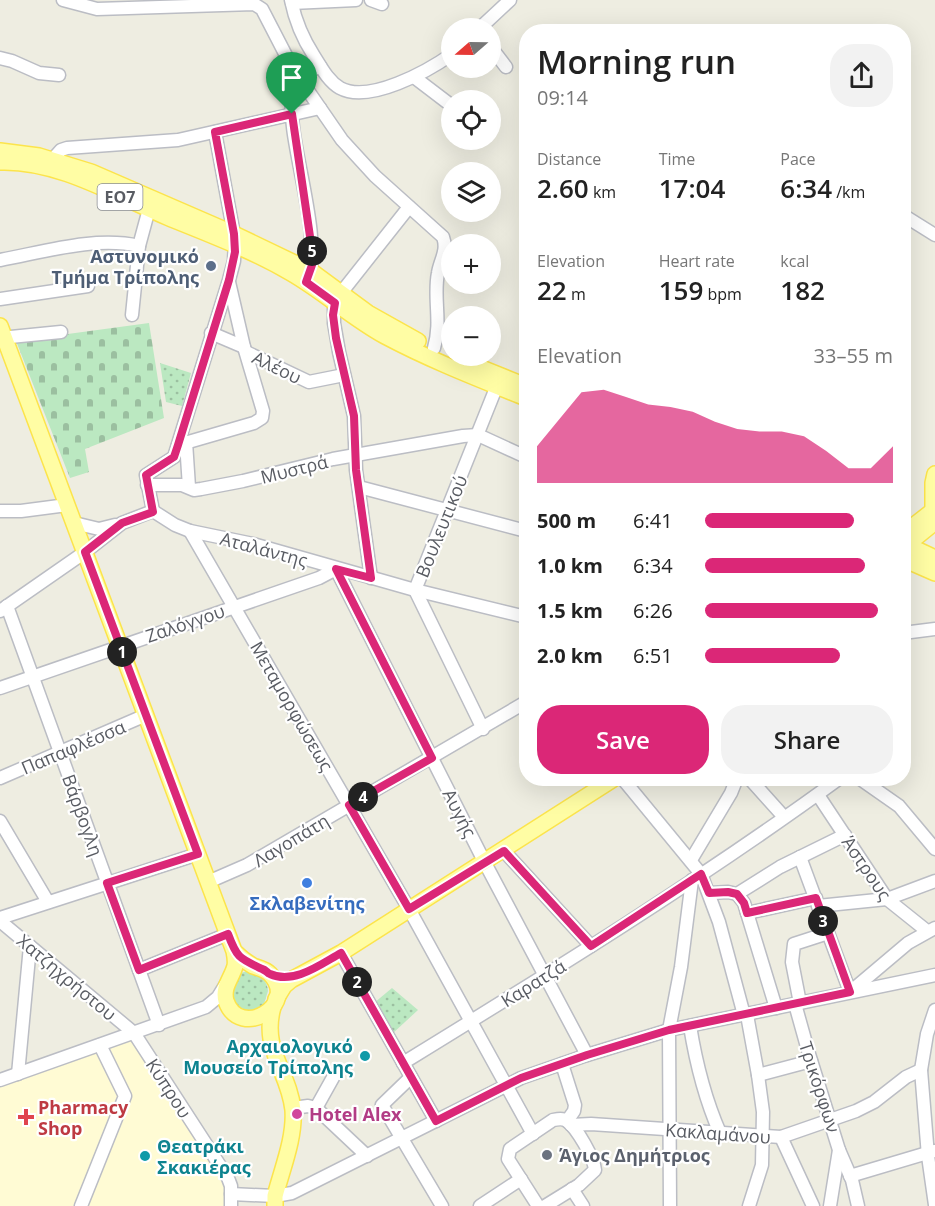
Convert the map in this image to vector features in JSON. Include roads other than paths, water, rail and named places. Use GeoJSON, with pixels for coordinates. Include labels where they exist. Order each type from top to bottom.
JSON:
{"type":"FeatureCollection","features":[{"type":"Feature","properties":{"kind":"main road","name":"ΕΟ7"},"geometry":{"type":"LineString","coordinates":[[0,143],[21,153]]}},
{"type":"Feature","properties":{"kind":"main road","name":"ΕΟ7"},"geometry":{"type":"LineString","coordinates":[[0,151],[54,159],[91,172],[308,277],[338,298],[519,394]]}},
{"type":"Feature","properties":{"kind":"main road","name":"ΕΟ7"},"geometry":{"type":"LineString","coordinates":[[0,162],[23,163],[86,181],[149,209],[235,240]]}},
{"type":"Feature","properties":{"kind":"main road","name":"ΕΟ7"},"geometry":{"type":"LineString","coordinates":[[338,298],[360,321],[386,336],[499,381],[519,385]]}},
{"type":"Feature","properties":{"kind":"main road"},"geometry":{"type":"LineString","coordinates":[[2,334],[234,951],[234,968],[225,993],[231,1010],[247,1018],[261,1017],[275,1003],[284,986],[297,976],[341,953],[603,786]]}},
{"type":"Feature","properties":{"kind":"main road"},"geometry":{"type":"LineString","coordinates":[[911,539],[934,514],[935,474]]}},
{"type":"Feature","properties":{"kind":"main road"},"geometry":{"type":"LineString","coordinates":[[911,549],[935,558]]}},
{"type":"Feature","properties":{"kind":"main road"},"geometry":{"type":"LineString","coordinates":[[911,552],[935,573]]}},
{"type":"Feature","properties":{"kind":"main road"},"geometry":{"type":"LineString","coordinates":[[234,951],[254,966],[270,974],[281,977],[297,976]]}},
{"type":"Feature","properties":{"kind":"main road"},"geometry":{"type":"LineString","coordinates":[[228,980],[237,970],[254,966]]}},
{"type":"Feature","properties":{"kind":"main road"},"geometry":{"type":"LineString","coordinates":[[270,974],[277,990],[269,1026],[272,1047],[293,1108],[293,1124],[275,1201]]}},
{"type":"Feature","properties":{"kind":"main road"},"geometry":{"type":"LineString","coordinates":[[247,1018],[272,1047]]}},
{"type":"Feature","properties":{"kind":"street"},"geometry":{"type":"LineString","coordinates":[[63,0],[97,9],[258,6],[265,13],[300,81],[357,159],[443,237],[446,250],[437,275],[439,320],[434,348]]}},
{"type":"Feature","properties":{"kind":"street"},"geometry":{"type":"LineString","coordinates":[[356,0],[291,2],[304,37],[320,66],[335,84],[352,92],[378,89],[414,77],[441,61]]}},
{"type":"Feature","properties":{"kind":"street"},"geometry":{"type":"LineString","coordinates":[[491,18],[510,0]]}},
{"type":"Feature","properties":{"kind":"street"},"geometry":{"type":"LineString","coordinates":[[0,58],[39,73],[59,75]]}},
{"type":"Feature","properties":{"kind":"street"},"geometry":{"type":"LineString","coordinates":[[501,60],[506,67]]}},
{"type":"Feature","properties":{"kind":"street"},"geometry":{"type":"LineString","coordinates":[[308,277],[313,258],[292,114],[293,94],[300,81],[311,70],[320,66]]}},
{"type":"Feature","properties":{"kind":"street"},"geometry":{"type":"LineString","coordinates":[[414,77],[441,98]]}},
{"type":"Feature","properties":{"kind":"street"},"geometry":{"type":"LineString","coordinates":[[54,159],[61,150],[67,148],[172,141],[320,108]]}},
{"type":"Feature","properties":{"kind":"street"},"geometry":{"type":"LineString","coordinates":[[74,523],[99,529],[153,512],[147,480],[174,457],[182,443],[211,333],[229,280],[235,240],[215,132]]}},
{"type":"Feature","properties":{"kind":"street"},"geometry":{"type":"LineString","coordinates":[[371,578],[359,487],[354,416],[334,323],[338,298],[409,207]]}},
{"type":"Feature","properties":{"kind":"street"},"geometry":{"type":"LineString","coordinates":[[132,315],[139,246],[149,209]]}},
{"type":"Feature","properties":{"kind":"street"},"geometry":{"type":"LineString","coordinates":[[911,220],[935,235]]}},
{"type":"Feature","properties":{"kind":"street"},"geometry":{"type":"LineString","coordinates":[[0,260],[70,247],[119,242],[139,246]]}},
{"type":"Feature","properties":{"kind":"street"},"geometry":{"type":"LineString","coordinates":[[182,443],[254,423],[262,418],[263,411],[245,349],[229,280]]}},
{"type":"Feature","properties":{"kind":"street"},"geometry":{"type":"LineString","coordinates":[[0,299],[88,286]]}},
{"type":"Feature","properties":{"kind":"street"},"geometry":{"type":"LineString","coordinates":[[2,334],[61,332]]}},
{"type":"Feature","properties":{"kind":"street","name":"Αλέου"},"geometry":{"type":"LineString","coordinates":[[211,333],[309,382],[344,375]]}},
{"type":"Feature","properties":{"kind":"street","name":"Βουλευτικού"},"geometry":{"type":"LineString","coordinates":[[483,729],[415,590],[499,381]]}},
{"type":"Feature","properties":{"kind":"street"},"geometry":{"type":"LineString","coordinates":[[478,435],[519,454]]}},
{"type":"Feature","properties":{"kind":"street","name":"Μυστρά"},"geometry":{"type":"LineString","coordinates":[[147,480],[182,485],[197,490],[356,455],[478,435]]}},
{"type":"Feature","properties":{"kind":"street"},"geometry":{"type":"LineString","coordinates":[[182,443],[189,487]]}},
{"type":"Feature","properties":{"kind":"street"},"geometry":{"type":"LineString","coordinates":[[359,487],[519,529]]}},
{"type":"Feature","properties":{"kind":"street"},"geometry":{"type":"LineString","coordinates":[[0,511],[21,511],[67,505]]}},
{"type":"Feature","properties":{"kind":"street","name":"Αταλάντης"},"geometry":{"type":"LineString","coordinates":[[153,512],[190,531],[253,544],[415,590],[519,613]]}},
{"type":"Feature","properties":{"kind":"street"},"geometry":{"type":"LineString","coordinates":[[4,608],[85,552],[122,523]]}},
{"type":"Feature","properties":{"kind":"street","name":"Μεταμορφώσεως"},"geometry":{"type":"LineString","coordinates":[[190,531],[409,909],[533,1134]]}},
{"type":"Feature","properties":{"kind":"street","name":"Ζαλόγγου"},"geometry":{"type":"LineString","coordinates":[[0,688],[319,578],[336,569]]}},
{"type":"Feature","properties":{"kind":"street","name":"Αυγής"},"geometry":{"type":"LineString","coordinates":[[336,569],[484,863],[587,1055]]}},
{"type":"Feature","properties":{"kind":"street","name":"Βάρβογλη"},"geometry":{"type":"LineString","coordinates":[[4,608],[33,677],[159,1024]]}},
{"type":"Feature","properties":{"kind":"street"},"geometry":{"type":"LineString","coordinates":[[911,632],[935,629]]}},
{"type":"Feature","properties":{"kind":"street","name":"Λαγοπάτη"},"geometry":{"type":"LineString","coordinates":[[208,882],[238,871],[519,706]]}},
{"type":"Feature","properties":{"kind":"street","name":"Παπαφλέσσα"},"geometry":{"type":"LineString","coordinates":[[0,778],[146,715]]}},
{"type":"Feature","properties":{"kind":"street"},"geometry":{"type":"LineString","coordinates":[[629,786],[691,860],[696,877],[709,893],[719,922],[745,1015],[758,1075],[763,1112],[761,1170],[749,1206]]}},
{"type":"Feature","properties":{"kind":"street"},"geometry":{"type":"LineString","coordinates":[[691,860],[734,786]]}},
{"type":"Feature","properties":{"kind":"street"},"geometry":{"type":"LineString","coordinates":[[756,786],[784,817]]}},
{"type":"Feature","properties":{"kind":"street","name":"Καρατζά"},"geometry":{"type":"LineString","coordinates":[[403,1063],[545,976],[830,786]]}},
{"type":"Feature","properties":{"kind":"street"},"geometry":{"type":"LineString","coordinates":[[870,786],[899,806],[935,849]]}},
{"type":"Feature","properties":{"kind":"street","name":"Άστρους"},"geometry":{"type":"LineString","coordinates":[[818,795],[887,899],[931,930]]}},
{"type":"Feature","properties":{"kind":"street"},"geometry":{"type":"LineString","coordinates":[[0,821],[48,902]]}},
{"type":"Feature","properties":{"kind":"street"},"geometry":{"type":"LineString","coordinates":[[737,894],[800,857],[845,835]]}},
{"type":"Feature","properties":{"kind":"street"},"geometry":{"type":"LineString","coordinates":[[504,851],[591,946]]}},
{"type":"Feature","properties":{"kind":"street"},"geometry":{"type":"LineString","coordinates":[[0,920],[48,902],[198,854]]}},
{"type":"Feature","properties":{"kind":"street"},"geometry":{"type":"LineString","coordinates":[[800,857],[850,992]]}},
{"type":"Feature","properties":{"kind":"street"},"geometry":{"type":"LineString","coordinates":[[670,1206],[669,1030],[696,877]]}},
{"type":"Feature","properties":{"kind":"street"},"geometry":{"type":"LineString","coordinates":[[747,913],[817,902],[887,899],[935,881]]}},
{"type":"Feature","properties":{"kind":"street"},"geometry":{"type":"LineString","coordinates":[[709,893],[737,894],[744,903],[776,1008]]}},
{"type":"Feature","properties":{"kind":"street","name":"Χατζηχρήστου"},"geometry":{"type":"LineString","coordinates":[[0,920],[134,1033]]}},
{"type":"Feature","properties":{"kind":"street"},"geometry":{"type":"LineString","coordinates":[[850,992],[908,943],[931,930]]}},
{"type":"Feature","properties":{"kind":"street","name":"Τρικόρφων"},"geometry":{"type":"LineString","coordinates":[[828,933],[794,944],[792,962],[798,1004],[811,1061],[839,1150],[830,1206]]}},
{"type":"Feature","properties":{"kind":"street"},"geometry":{"type":"LineString","coordinates":[[139,970],[228,934]]}},
{"type":"Feature","properties":{"kind":"street"},"geometry":{"type":"LineString","coordinates":[[18,1074],[30,946]]}},
{"type":"Feature","properties":{"kind":"street"},"geometry":{"type":"LineString","coordinates":[[341,953],[436,1121]]}},
{"type":"Feature","properties":{"kind":"street"},"geometry":{"type":"LineString","coordinates":[[231,1200],[275,1201],[402,1140],[507,1085],[587,1055],[669,1030],[935,975]]}},
{"type":"Feature","properties":{"kind":"street"},"geometry":{"type":"LineString","coordinates":[[0,1080],[206,1007],[218,997],[228,980]]}},
{"type":"Feature","properties":{"kind":"street"},"geometry":{"type":"LineString","coordinates":[[935,1010],[927,1034],[921,1070],[935,1205]]}},
{"type":"Feature","properties":{"kind":"street"},"geometry":{"type":"LineString","coordinates":[[690,1026],[703,1085],[720,1133]]}},
{"type":"Feature","properties":{"kind":"street","name":"Κύπρου"},"geometry":{"type":"LineString","coordinates":[[134,1033],[228,1178],[231,1200]]}},
{"type":"Feature","properties":{"kind":"street"},"geometry":{"type":"LineString","coordinates":[[81,1206],[125,1096],[100,1045]]}},
{"type":"Feature","properties":{"kind":"street"},"geometry":{"type":"LineString","coordinates":[[758,1075],[811,1061]]}},
{"type":"Feature","properties":{"kind":"street"},"geometry":{"type":"LineString","coordinates":[[561,1064],[575,1105],[569,1123]]}},
{"type":"Feature","properties":{"kind":"street","name":"Κακλαμάνου"},"geometry":{"type":"LineString","coordinates":[[569,1123],[781,1137],[831,1121],[874,1102],[906,1077],[921,1070]]}},
{"type":"Feature","properties":{"kind":"street"},"geometry":{"type":"LineString","coordinates":[[316,1108],[335,1074]]}},
{"type":"Feature","properties":{"kind":"street"},"geometry":{"type":"LineString","coordinates":[[411,1077],[382,1105],[442,1206]]}},
{"type":"Feature","properties":{"kind":"street"},"geometry":{"type":"LineString","coordinates":[[293,1108],[308,1106],[316,1108],[367,1156]]}},
{"type":"Feature","properties":{"kind":"street"},"geometry":{"type":"LineString","coordinates":[[538,1206],[508,1159],[508,1154],[510,1149],[553,1120],[569,1123],[577,1132],[594,1163],[595,1170],[589,1177],[545,1206]]}},
{"type":"Feature","properties":{"kind":"street"},"geometry":{"type":"LineString","coordinates":[[781,1137],[813,1206]]}},
{"type":"Feature","properties":{"kind":"street"},"geometry":{"type":"LineString","coordinates":[[839,1150],[850,1176],[858,1206]]}},
{"type":"Feature","properties":{"kind":"street"},"geometry":{"type":"LineString","coordinates":[[850,1176],[931,1151]]}},
{"type":"Feature","properties":{"kind":"street"},"geometry":{"type":"LineString","coordinates":[[480,1206],[521,1179]]}},
{"type":"Feature","properties":{"kind":"street"},"geometry":{"type":"LineString","coordinates":[[572,1189],[583,1206]]}},
{"type":"Feature","properties":{"kind":"place","name":"Αστυνομικό Τμήμα Τρίπολης"},"geometry":{"type":"Point","coordinates":[211,266]}},
{"type":"Feature","properties":{"kind":"place","name":"Σκλαβενίτης"},"geometry":{"type":"Point","coordinates":[307,883]}},
{"type":"Feature","properties":{"kind":"place","name":"Αρχαιολογικό Μουσείο Τρίπολης"},"geometry":{"type":"Point","coordinates":[365,1056]}},
{"type":"Feature","properties":{"kind":"place","name":"Hotel Alex"},"geometry":{"type":"Point","coordinates":[297,1114]}},
{"type":"Feature","properties":{"kind":"place","name":"Pharmacy Shop"},"geometry":{"type":"Point","coordinates":[26,1117]}},
{"type":"Feature","properties":{"kind":"place","name":"Άγιος Δημήτριος"},"geometry":{"type":"Point","coordinates":[547,1155]}},
{"type":"Feature","properties":{"kind":"place","name":"Θεατράκι Σκακιέρας"},"geometry":{"type":"Point","coordinates":[145,1156]}}]}
